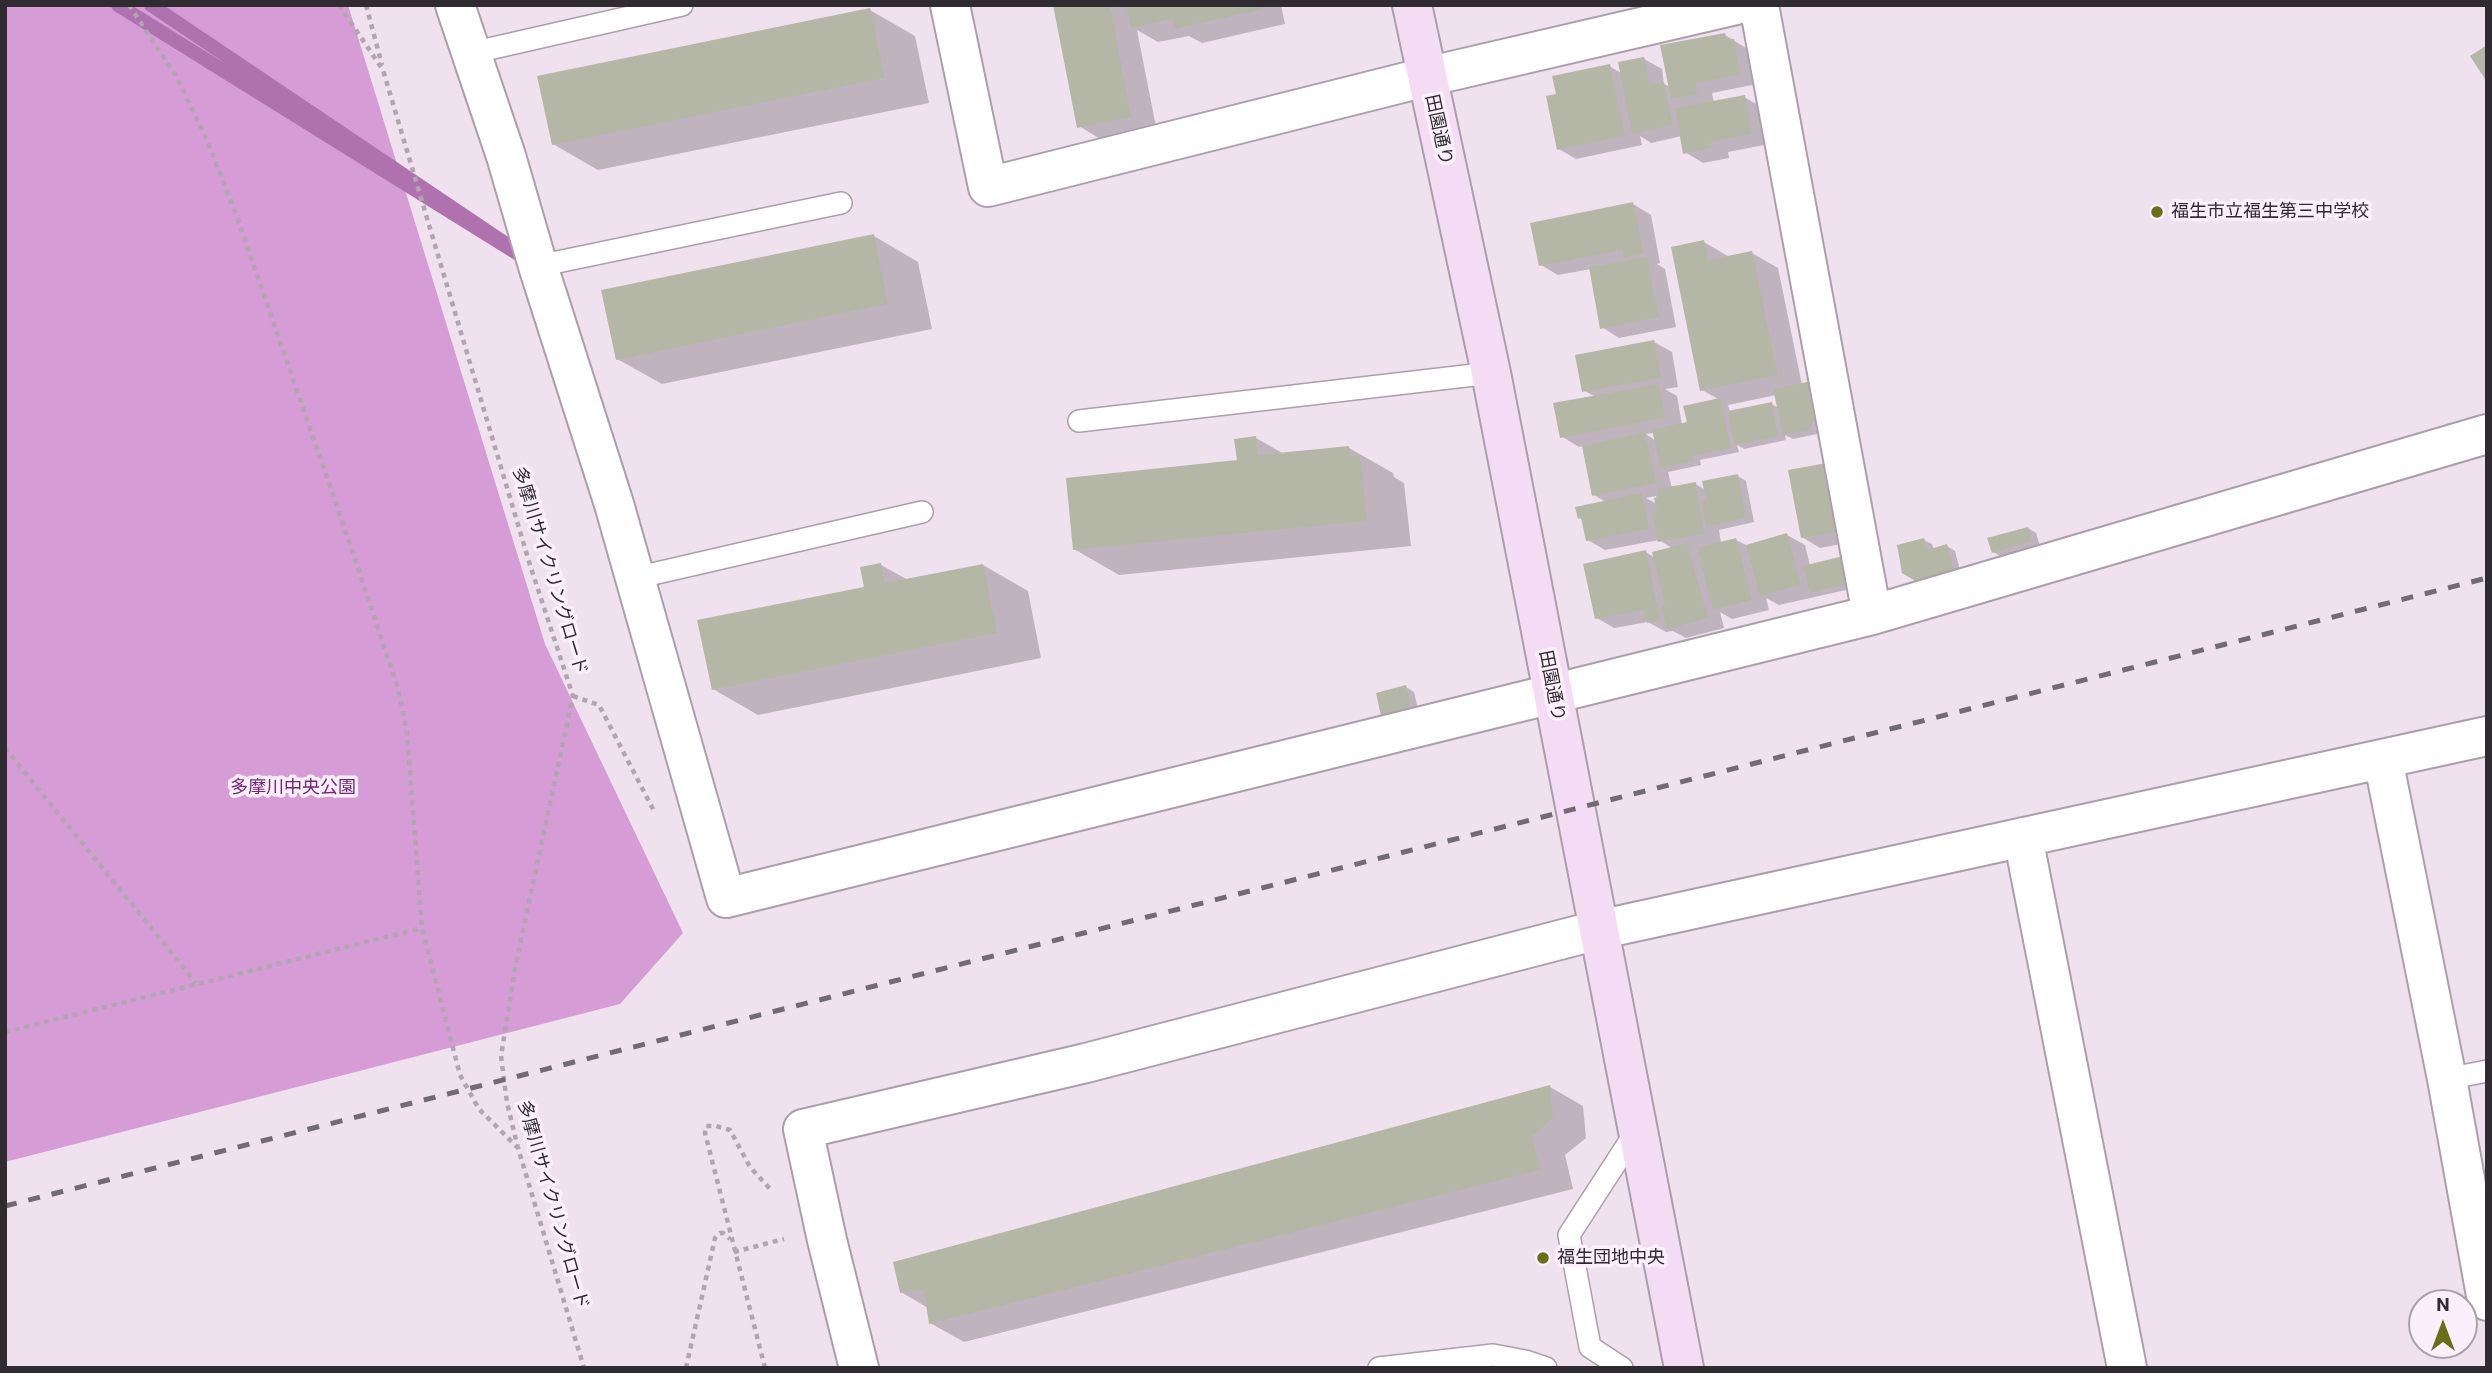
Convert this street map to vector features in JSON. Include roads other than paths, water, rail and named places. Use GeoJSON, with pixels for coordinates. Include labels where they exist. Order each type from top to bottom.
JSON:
{"type":"FeatureCollection","features":[{"type":"Feature","properties":{"kind":"street"},"geometry":{"type":"LineString","coordinates":[[455,5],[506,156],[614,503],[726,898],[1872,615],[2487,434]]}},
{"type":"Feature","properties":{"kind":"street"},"geometry":{"type":"LineString","coordinates":[[950,5],[988,187],[1426,77],[1736,5]]}},
{"type":"Feature","properties":{"kind":"street","name":"田園通り"},"geometry":{"type":"LineString","coordinates":[[1412,5],[1491,373],[1684,1368]]}},
{"type":"Feature","properties":{"kind":"street"},"geometry":{"type":"LineString","coordinates":[[1759,5],[1872,615]]}},
{"type":"Feature","properties":{"kind":"street"},"geometry":{"type":"LineString","coordinates":[[859,1368],[819,1236],[803,1129],[1086,1063],[1598,930],[2487,736]]}},
{"type":"Feature","properties":{"kind":"street"},"geometry":{"type":"LineString","coordinates":[[2383,759],[2487,1301]]}},
{"type":"Feature","properties":{"kind":"street"},"geometry":{"type":"LineString","coordinates":[[2023,837],[2127,1368]]}},
{"type":"Feature","properties":{"kind":"lane"},"geometry":{"type":"LineString","coordinates":[[471,53],[682,5]]}},
{"type":"Feature","properties":{"kind":"lane"},"geometry":{"type":"LineString","coordinates":[[538,265],[841,203]]}},
{"type":"Feature","properties":{"kind":"lane"},"geometry":{"type":"LineString","coordinates":[[1079,421],[1491,373]]}},
{"type":"Feature","properties":{"kind":"lane"},"geometry":{"type":"LineString","coordinates":[[635,578],[922,512]]}},
{"type":"Feature","properties":{"kind":"lane"},"geometry":{"type":"LineString","coordinates":[[2446,1079],[2487,1071]]}},
{"type":"Feature","properties":{"kind":"lane"},"geometry":{"type":"LineString","coordinates":[[1622,1368],[1590,1348],[1569,1235],[1637,1129]]}},
{"type":"Feature","properties":{"kind":"lane"},"geometry":{"type":"LineString","coordinates":[[1379,1368],[1493,1355],[1546,1368]]}},
{"type":"Feature","properties":{"kind":"waterway"},"geometry":{"type":"LineString","coordinates":[[118,5],[528,260]]}},
{"type":"Feature","properties":{"kind":"waterway"},"geometry":{"type":"LineString","coordinates":[[151,5],[527,258]]}},
{"type":"Feature","properties":{"kind":"railway"},"geometry":{"type":"LineString","coordinates":[[5,1206],[2487,578]]}},
{"type":"Feature","properties":{"kind":"place","name":"福生市立福生第三中学校"},"geometry":{"type":"Point","coordinates":[2157,212]}},
{"type":"Feature","properties":{"kind":"place","name":"福生団地中央"},"geometry":{"type":"Point","coordinates":[1543,1258]}},
{"type":"Feature","properties":{"kind":"park label","name":"多摩川中央公園"},"geometry":{"type":"Point","coordinates":[293,788]}}]}
